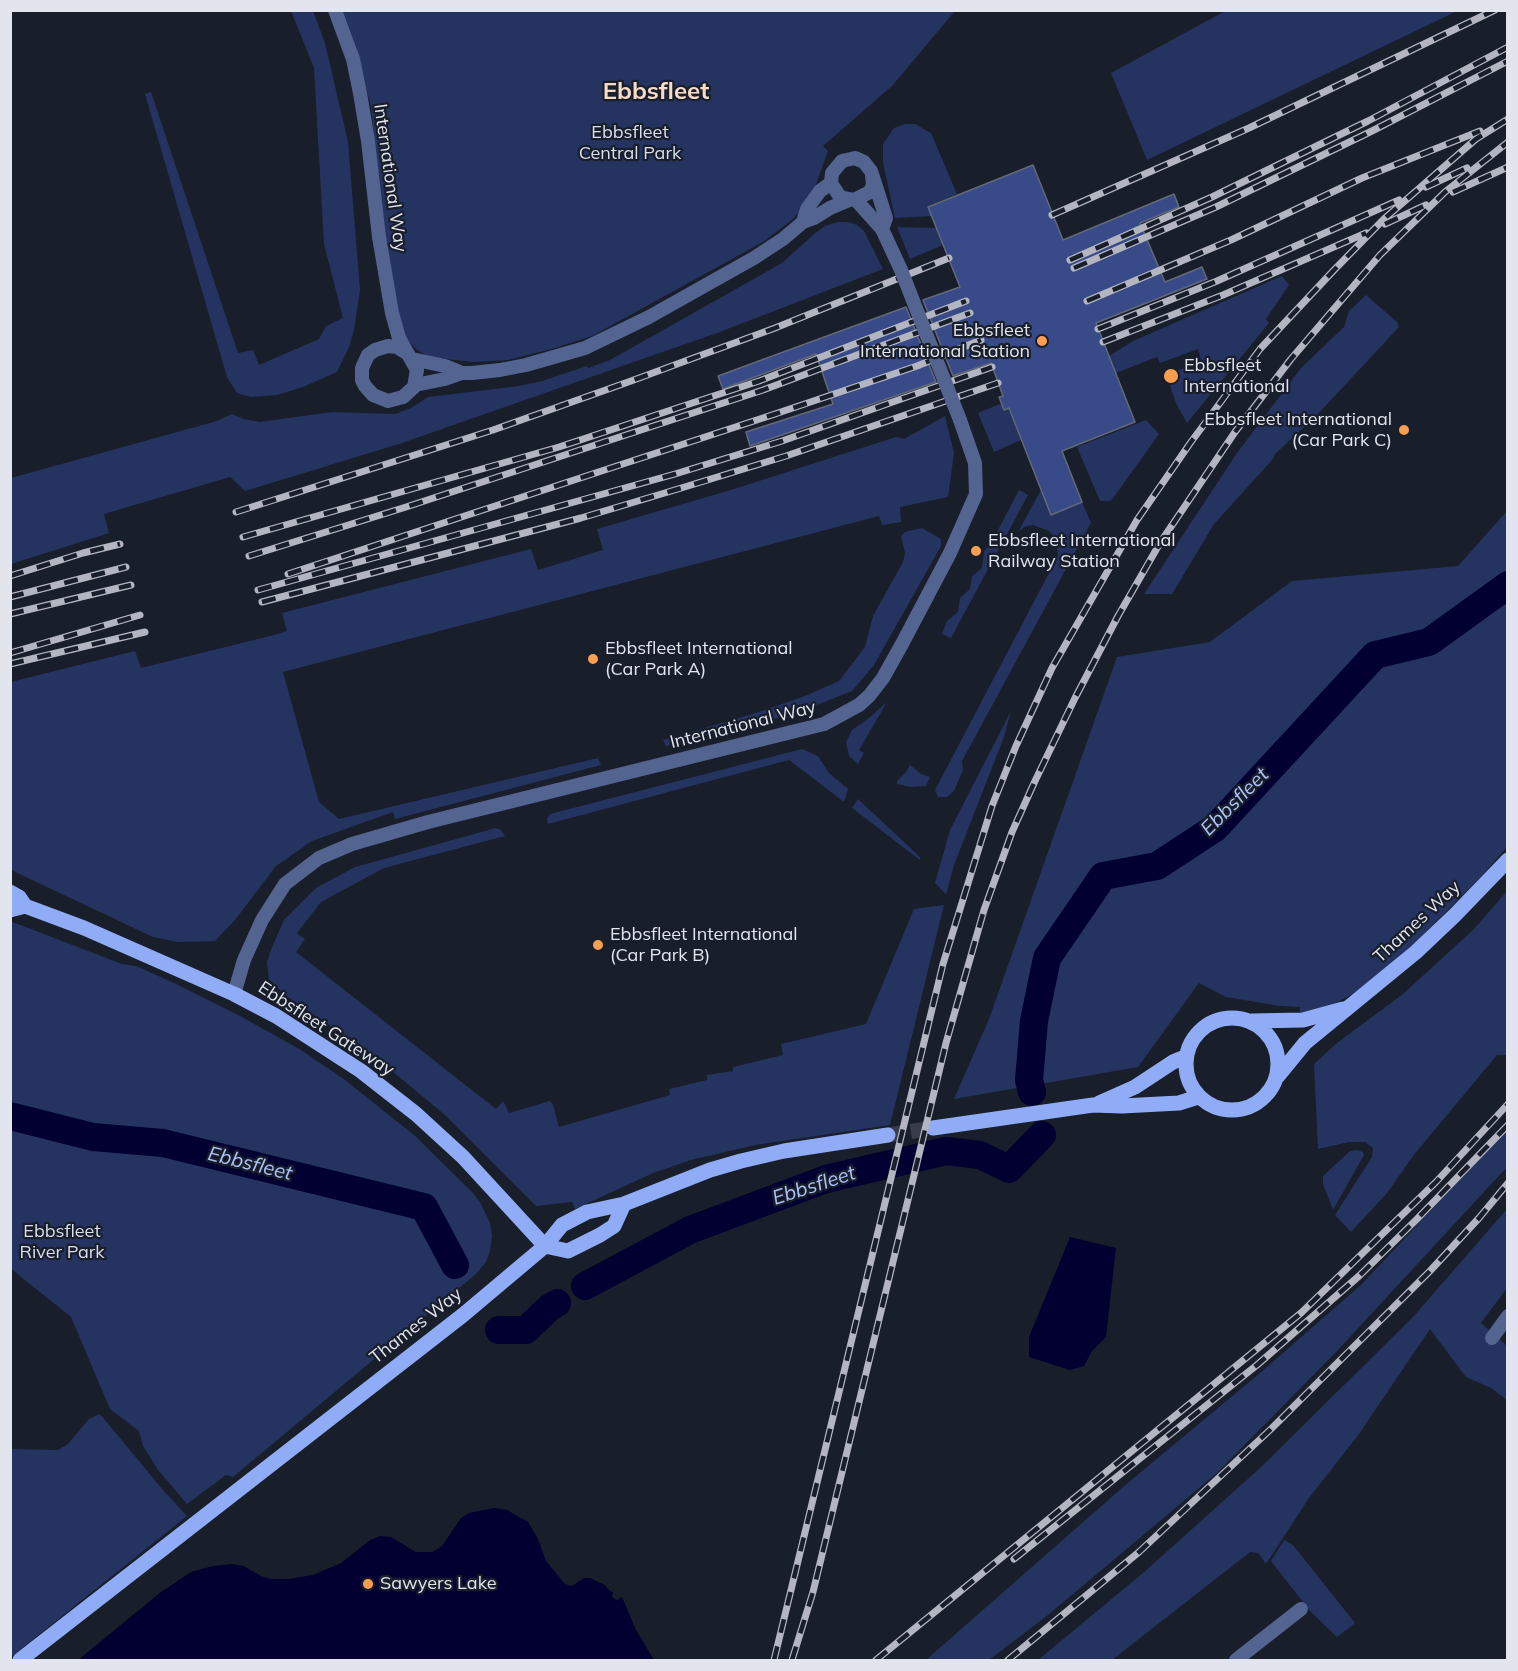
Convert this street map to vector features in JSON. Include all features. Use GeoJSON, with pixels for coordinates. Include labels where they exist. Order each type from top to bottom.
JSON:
{"type":"FeatureCollection","features":[{"type":"Feature","properties":{"kind":"main road","name":"Thames Way"},"geometry":{"type":"LineString","coordinates":[[1278,1076],[1305,1043],[1416,952],[1508,860]]}},
{"type":"Feature","properties":{"kind":"main road","name":"Ebbsfleet Gateway"},"geometry":{"type":"LineString","coordinates":[[10,892],[19,897],[18,908],[106,938],[234,994],[276,1016],[361,1071],[416,1114],[463,1157],[545,1246]]}},
{"type":"Feature","properties":{"kind":"main road","name":"Thames Way"},"geometry":{"type":"LineString","coordinates":[[1252,1021],[1303,1020],[1349,1008]]}},
{"type":"Feature","properties":{"kind":"main road"},"geometry":{"type":"LineString","coordinates":[[1235,1018],[1252,1021],[1273,1042],[1278,1055],[1278,1076],[1266,1096],[1244,1108],[1214,1107],[1197,1097],[1191,1088],[1185,1074],[1185,1057],[1189,1042],[1214,1022],[1235,1018]]}},
{"type":"Feature","properties":{"kind":"main road"},"geometry":{"type":"LineString","coordinates":[[1093,1105],[1135,1088],[1173,1062],[1185,1057]]}},
{"type":"Feature","properties":{"kind":"main road"},"geometry":{"type":"LineString","coordinates":[[933,1128],[1093,1105],[1179,1103],[1197,1097]]}},
{"type":"Feature","properties":{"kind":"main road","name":"Thames Way"},"geometry":{"type":"LineString","coordinates":[[20,1660],[463,1315],[545,1246],[562,1225],[587,1212],[624,1204],[710,1170],[751,1158],[888,1135]]}},
{"type":"Feature","properties":{"kind":"main road"},"geometry":{"type":"LineString","coordinates":[[545,1246],[568,1251],[600,1235],[614,1226],[624,1204]]}},
{"type":"Feature","properties":{"kind":"street","name":"International Way"},"geometry":{"type":"LineString","coordinates":[[335,10],[353,59],[360,93],[388,292],[396,330],[417,370],[415,385]]}},
{"type":"Feature","properties":{"kind":"street"},"geometry":{"type":"LineString","coordinates":[[462,373],[408,355],[393,346],[373,350],[364,364],[362,380],[370,393],[384,400],[394,400],[409,394],[415,385],[462,373],[526,365],[572,353],[600,342],[754,258],[803,222],[871,191],[872,175],[867,165],[860,159],[846,159],[834,168],[831,183],[820,191],[807,209],[803,222]]}},
{"type":"Feature","properties":{"kind":"street","name":"International Way"},"geometry":{"type":"LineString","coordinates":[[872,175],[886,218],[882,229]]}},
{"type":"Feature","properties":{"kind":"street","name":"International Way"},"geometry":{"type":"LineString","coordinates":[[234,994],[244,960],[262,920],[285,884],[319,858],[352,844],[428,822],[824,724],[859,705],[883,678],[954,545],[976,494],[975,463],[901,270],[882,229],[853,200],[837,195],[831,183]]}},
{"type":"Feature","properties":{"kind":"street"},"geometry":{"type":"LineString","coordinates":[[1492,1338],[1508,1316]]}},
{"type":"Feature","properties":{"kind":"street"},"geometry":{"type":"LineString","coordinates":[[1236,1660],[1301,1609]]}},
{"type":"Feature","properties":{"kind":"green space"},"geometry":{"type":"Polygon","coordinates":[[[1227,10],[1457,11],[1147,160],[1111,73],[1227,10]]]}},
{"type":"Feature","properties":{"kind":"green space"},"geometry":{"type":"Polygon","coordinates":[[[291,11],[313,11],[325,43],[348,142],[360,290],[354,330],[337,372],[303,387],[277,395],[251,397],[237,393],[227,377],[145,94],[151,92],[238,353],[253,350],[259,365],[319,339],[326,326],[343,318],[324,244],[314,68],[291,11]]]}},
{"type":"Feature","properties":{"kind":"green space","name":"Ebbsfleet Central Park"},"geometry":{"type":"Polygon","coordinates":[[[343,11],[955,11],[892,86],[823,146],[828,151],[815,187],[801,210],[763,242],[592,336],[508,360],[473,362],[429,357],[417,350],[402,334],[385,240],[371,107],[355,43],[343,11]]]}},
{"type":"Feature","properties":{"kind":"green space"},"geometry":{"type":"Polygon","coordinates":[[[905,124],[915,124],[931,133],[957,194],[928,206],[932,216],[895,218],[883,162],[883,144],[894,128],[905,124]]]}},
{"type":"Feature","properties":{"kind":"green space"},"geometry":{"type":"Polygon","coordinates":[[[838,222],[857,225],[864,231],[883,269],[717,333],[399,444],[245,491],[230,477],[104,514],[109,533],[11,564],[11,478],[217,421],[232,414],[260,422],[332,412],[395,414],[411,408],[428,397],[519,386],[587,366],[588,368],[610,360],[782,263],[814,234],[825,226],[838,222]]]}},
{"type":"Feature","properties":{"kind":"green space"},"geometry":{"type":"Polygon","coordinates":[[[897,227],[937,228],[943,245],[910,259],[897,227]]]}},
{"type":"Feature","properties":{"kind":"green space"},"geometry":{"type":"Polygon","coordinates":[[[1282,276],[1289,285],[1266,319],[1269,323],[1187,423],[1170,386],[1175,372],[1201,360],[1198,349],[1160,363],[1157,357],[1116,373],[1109,356],[1133,341],[1282,276]]]}},
{"type":"Feature","properties":{"kind":"green space"},"geometry":{"type":"Polygon","coordinates":[[[1366,295],[1397,322],[1399,327],[1317,415],[1275,454],[1214,524],[1172,594],[1144,594],[1237,453],[1301,368],[1344,327],[1349,311],[1366,295]]]}},
{"type":"Feature","properties":{"kind":"green space"},"geometry":{"type":"Polygon","coordinates":[[[1000,404],[1009,408],[1021,440],[994,452],[978,413],[1000,404]]]}},
{"type":"Feature","properties":{"kind":"green space"},"geometry":{"type":"Polygon","coordinates":[[[945,416],[954,453],[948,497],[900,507],[901,522],[882,525],[879,516],[283,672],[319,802],[339,819],[598,758],[601,765],[395,819],[393,812],[312,841],[276,866],[235,920],[215,941],[178,942],[153,937],[11,870],[11,682],[135,651],[141,668],[274,635],[287,631],[282,613],[531,549],[538,570],[603,550],[597,529],[734,489],[896,437],[904,439],[945,416]]]}},
{"type":"Feature","properties":{"kind":"green space"},"geometry":{"type":"Polygon","coordinates":[[[1146,420],[1159,434],[1111,501],[1100,501],[1077,447],[1146,420]]]}},
{"type":"Feature","properties":{"kind":"green space"},"geometry":{"type":"Polygon","coordinates":[[[1019,490],[1028,495],[1006,536],[997,532],[1019,490]]]}},
{"type":"Feature","properties":{"kind":"green space"},"geometry":{"type":"Polygon","coordinates":[[[1041,490],[1051,515],[1082,502],[1091,523],[962,761],[963,770],[954,791],[947,797],[938,797],[935,790],[1058,556],[1056,539],[1049,531],[1033,525],[1024,527],[1018,532],[1041,490]]]}},
{"type":"Feature","properties":{"kind":"green space"},"geometry":{"type":"Polygon","coordinates":[[[1507,511],[1507,847],[1478,880],[1389,966],[1356,992],[1332,1005],[1300,1013],[1300,1007],[1226,997],[1199,983],[1138,1067],[954,1099],[989,1019],[1117,657],[1210,642],[1292,581],[1458,566],[1507,511]]]}},
{"type":"Feature","properties":{"kind":"green space"},"geometry":{"type":"Polygon","coordinates":[[[922,528],[941,539],[941,546],[874,665],[852,691],[794,714],[666,746],[663,740],[753,714],[805,696],[839,681],[865,647],[873,616],[903,562],[905,553],[901,536],[905,532],[922,528]]]}},
{"type":"Feature","properties":{"kind":"green space"},"geometry":{"type":"Polygon","coordinates":[[[992,540],[1001,545],[951,638],[942,634],[947,621],[958,612],[960,598],[970,589],[972,576],[982,568],[984,552],[992,540]]]}},
{"type":"Feature","properties":{"kind":"green space"},"geometry":{"type":"Polygon","coordinates":[[[887,702],[859,750],[864,753],[858,764],[849,756],[846,742],[852,730],[887,702]]]}},
{"type":"Feature","properties":{"kind":"green space"},"geometry":{"type":"Polygon","coordinates":[[[1011,711],[1004,737],[954,865],[946,894],[935,883],[950,830],[1011,711]]]}},
{"type":"Feature","properties":{"kind":"green space"},"geometry":{"type":"Polygon","coordinates":[[[802,749],[818,756],[829,773],[848,789],[844,802],[789,760],[548,824],[547,819],[550,814],[802,749]]]}},
{"type":"Feature","properties":{"kind":"green space"},"geometry":{"type":"Polygon","coordinates":[[[910,765],[921,774],[930,777],[926,786],[910,787],[897,784],[910,765]]]}},
{"type":"Feature","properties":{"kind":"green space"},"geometry":{"type":"Polygon","coordinates":[[[858,799],[920,857],[920,860],[852,808],[858,799]]]}},
{"type":"Feature","properties":{"kind":"green space"},"geometry":{"type":"Polygon","coordinates":[[[496,828],[501,830],[505,836],[384,868],[321,902],[297,933],[305,939],[296,952],[496,1109],[503,1101],[509,1113],[550,1101],[559,1127],[670,1095],[669,1089],[707,1080],[707,1075],[733,1071],[733,1067],[783,1055],[781,1044],[866,1024],[914,909],[944,905],[890,1125],[755,1145],[691,1160],[653,1173],[575,1209],[572,1202],[536,1206],[445,1115],[369,1052],[285,995],[269,979],[267,962],[284,920],[316,888],[355,867],[496,828]]]}},
{"type":"Feature","properties":{"kind":"green space"},"geometry":{"type":"Polygon","coordinates":[[[1507,891],[1507,1055],[1497,1055],[1413,1156],[1387,1193],[1351,1232],[1335,1215],[1372,1157],[1373,1148],[1365,1142],[1349,1142],[1318,1149],[1314,1064],[1337,1043],[1403,994],[1474,929],[1507,891]]]}},
{"type":"Feature","properties":{"kind":"green space","name":"Ebbsfleet River Park"},"geometry":{"type":"Polygon","coordinates":[[[10,921],[122,964],[136,966],[240,1016],[301,1050],[345,1080],[414,1135],[473,1193],[490,1223],[492,1235],[490,1251],[486,1262],[476,1274],[233,1477],[226,1475],[187,1504],[158,1470],[143,1446],[139,1431],[110,1409],[71,1317],[11,1269],[10,921]]]}},
{"type":"Feature","properties":{"kind":"green space"},"geometry":{"type":"Polygon","coordinates":[[[1507,1129],[1507,1167],[1337,1351],[1217,1473],[1048,1615],[989,1660],[926,1660],[1123,1487],[1361,1285],[1507,1129]]]}},
{"type":"Feature","properties":{"kind":"green space"},"geometry":{"type":"Polygon","coordinates":[[[1350,1151],[1363,1152],[1364,1155],[1333,1210],[1323,1184],[1323,1176],[1350,1151]]]}},
{"type":"Feature","properties":{"kind":"green space"},"geometry":{"type":"Polygon","coordinates":[[[1507,1209],[1507,1288],[1481,1323],[1507,1346],[1507,1400],[1491,1388],[1466,1377],[1430,1329],[1359,1434],[1309,1498],[1266,1564],[1258,1553],[1250,1552],[1112,1660],[1038,1660],[1143,1573],[1260,1468],[1413,1317],[1507,1209]]]}},
{"type":"Feature","properties":{"kind":"green space"},"geometry":{"type":"Polygon","coordinates":[[[100,1414],[187,1516],[11,1657],[11,1449],[58,1450],[68,1444],[89,1419],[100,1414]]]}},
{"type":"Feature","properties":{"kind":"green space"},"geometry":{"type":"Polygon","coordinates":[[[1284,1540],[1293,1545],[1355,1623],[1337,1637],[1310,1611],[1271,1561],[1284,1540]]]}},
{"type":"Feature","properties":{"kind":"shaded area"},"geometry":{"type":"Polygon","coordinates":[[[1070,1237],[1116,1248],[1106,1337],[1092,1351],[1084,1366],[1070,1370],[1029,1357],[1029,1337],[1070,1237]]]}},
{"type":"Feature","properties":{"kind":"shaded area","name":"Sawyers Lake"},"geometry":{"type":"Polygon","coordinates":[[[494,1508],[507,1510],[528,1522],[538,1539],[546,1561],[565,1584],[572,1586],[584,1578],[590,1578],[605,1585],[613,1592],[612,1597],[617,1600],[622,1597],[636,1630],[654,1660],[78,1660],[161,1592],[191,1572],[231,1564],[244,1566],[270,1579],[313,1575],[341,1563],[370,1540],[380,1536],[391,1537],[416,1552],[432,1552],[442,1546],[461,1518],[469,1513],[494,1508]]]}},
{"type":"Feature","properties":{"kind":"building","name":"Ebbsfleet International Station"},"geometry":{"type":"Polygon","coordinates":[[[1033,165],[1063,240],[1174,194],[1179,207],[1140,223],[1165,282],[1202,267],[1207,279],[1096,323],[1135,422],[1062,451],[1082,502],[1051,515],[1009,408],[1004,410],[999,397],[1003,396],[991,363],[953,376],[923,300],[960,287],[928,207],[1033,165]]]}},
{"type":"Feature","properties":{"kind":"building"},"geometry":{"type":"Polygon","coordinates":[[[906,307],[936,382],[750,446],[746,432],[833,404],[816,354],[723,389],[718,376],[906,307]]]}},
{"type":"Feature","properties":{"kind":"waterway","name":"Ebbsfleet"},"geometry":{"type":"LineString","coordinates":[[1032,1092],[1029,1080],[1034,1021],[1047,958],[1103,876],[1157,866],[1215,828],[1375,655],[1429,642],[1508,585]]}},
{"type":"Feature","properties":{"kind":"waterway","name":"Ebbsfleet"},"geometry":{"type":"LineString","coordinates":[[10,1116],[93,1137],[163,1143],[424,1207],[455,1265]]}},
{"type":"Feature","properties":{"kind":"waterway","name":"Ebbsfleet"},"geometry":{"type":"LineString","coordinates":[[585,1286],[690,1230],[826,1179],[946,1151],[980,1155],[1009,1169],[1042,1135]]}},
{"type":"Feature","properties":{"kind":"waterway","name":"Ebbsfleet"},"geometry":{"type":"LineString","coordinates":[[499,1330],[526,1330],[557,1303]]}},
{"type":"Feature","properties":{"kind":"tunnel"},"geometry":{"type":"LineString","coordinates":[[888,1135],[933,1128]]}},
{"type":"Feature","properties":{"kind":"railway"},"geometry":{"type":"LineString","coordinates":[[1052,215],[1249,128],[1495,10]]}},
{"type":"Feature","properties":{"kind":"railway"},"geometry":{"type":"LineString","coordinates":[[1070,260],[1212,197],[1368,121],[1508,47]]}},
{"type":"Feature","properties":{"kind":"railway"},"geometry":{"type":"LineString","coordinates":[[1074,268],[1216,207],[1508,61]]}},
{"type":"Feature","properties":{"kind":"railway"},"geometry":{"type":"LineString","coordinates":[[774,1660],[943,964],[992,806],[1016,746],[1052,668],[1137,520],[1260,349],[1384,219],[1476,139],[1508,119]]}},
{"type":"Feature","properties":{"kind":"railway"},"geometry":{"type":"LineString","coordinates":[[1087,301],[1231,240],[1362,178],[1480,131]]}},
{"type":"Feature","properties":{"kind":"railway"},"geometry":{"type":"LineString","coordinates":[[792,1660],[813,1592],[946,1043],[984,910],[1012,832],[1035,781],[1118,616],[1160,543],[1235,432],[1291,359],[1380,255],[1445,192],[1508,142]]}},
{"type":"Feature","properties":{"kind":"railway"},"geometry":{"type":"LineString","coordinates":[[1453,192],[1508,167]]}},
{"type":"Feature","properties":{"kind":"railway"},"geometry":{"type":"LineString","coordinates":[[1426,187],[1467,168]]}},
{"type":"Feature","properties":{"kind":"railway"},"geometry":{"type":"LineString","coordinates":[[1098,329],[1217,281],[1399,200]]}},
{"type":"Feature","properties":{"kind":"railway"},"geometry":{"type":"LineString","coordinates":[[1385,224],[1426,205]]}},
{"type":"Feature","properties":{"kind":"railway"},"geometry":{"type":"LineString","coordinates":[[1103,342],[1223,295],[1366,233]]}},
{"type":"Feature","properties":{"kind":"railway"},"geometry":{"type":"LineString","coordinates":[[236,512],[493,430],[631,381],[775,328],[949,258]]}},
{"type":"Feature","properties":{"kind":"railway"},"geometry":{"type":"LineString","coordinates":[[243,537],[559,447],[759,381],[966,301]]}},
{"type":"Feature","properties":{"kind":"railway"},"geometry":{"type":"LineString","coordinates":[[249,556],[763,390],[970,313]]}},
{"type":"Feature","properties":{"kind":"railway"},"geometry":{"type":"LineString","coordinates":[[288,574],[772,415],[917,366],[981,340]]}},
{"type":"Feature","properties":{"kind":"railway"},"geometry":{"type":"LineString","coordinates":[[258,590],[675,474],[782,441],[992,367]]}},
{"type":"Feature","properties":{"kind":"railway"},"geometry":{"type":"LineString","coordinates":[[262,602],[581,518],[786,456],[998,383]]}},
{"type":"Feature","properties":{"kind":"railway"},"geometry":{"type":"LineString","coordinates":[[10,576],[120,544]]}},
{"type":"Feature","properties":{"kind":"railway"},"geometry":{"type":"LineString","coordinates":[[10,597],[126,567]]}},
{"type":"Feature","properties":{"kind":"railway"},"geometry":{"type":"LineString","coordinates":[[10,614],[131,585]]}},
{"type":"Feature","properties":{"kind":"railway"},"geometry":{"type":"LineString","coordinates":[[10,653],[140,615]]}},
{"type":"Feature","properties":{"kind":"railway"},"geometry":{"type":"LineString","coordinates":[[10,664],[145,632]]}},
{"type":"Feature","properties":{"kind":"railway"},"geometry":{"type":"LineString","coordinates":[[876,1660],[1301,1313],[1436,1182],[1508,1104]]}},
{"type":"Feature","properties":{"kind":"railway"},"geometry":{"type":"LineString","coordinates":[[1014,1559],[1257,1365],[1359,1276],[1508,1125]]}},
{"type":"Feature","properties":{"kind":"railway"},"geometry":{"type":"LineString","coordinates":[[1008,1660],[1139,1552],[1271,1429],[1430,1271],[1508,1183]]}},
{"type":"Feature","properties":{"kind":"place","name":"Ebbsfleet International Station"},"geometry":{"type":"Point","coordinates":[1042,341]}},
{"type":"Feature","properties":{"kind":"place","name":"Ebbsfleet International"},"geometry":{"type":"Point","coordinates":[1171,376]}},
{"type":"Feature","properties":{"kind":"place","name":"Ebbsfleet International (Car Park C)"},"geometry":{"type":"Point","coordinates":[1404,430]}},
{"type":"Feature","properties":{"kind":"place","name":"Ebbsfleet International Railway Station"},"geometry":{"type":"Point","coordinates":[976,551]}},
{"type":"Feature","properties":{"kind":"place","name":"Ebbsfleet International (Car Park A)"},"geometry":{"type":"Point","coordinates":[593,659]}},
{"type":"Feature","properties":{"kind":"place","name":"Ebbsfleet International (Car Park B)"},"geometry":{"type":"Point","coordinates":[598,945]}},
{"type":"Feature","properties":{"kind":"place","name":"Sawyers Lake"},"geometry":{"type":"Point","coordinates":[368,1584]}},
{"type":"Feature","properties":{"kind":"district","name":"Ebbsfleet"},"geometry":{"type":"Point","coordinates":[656,92]}}]}
